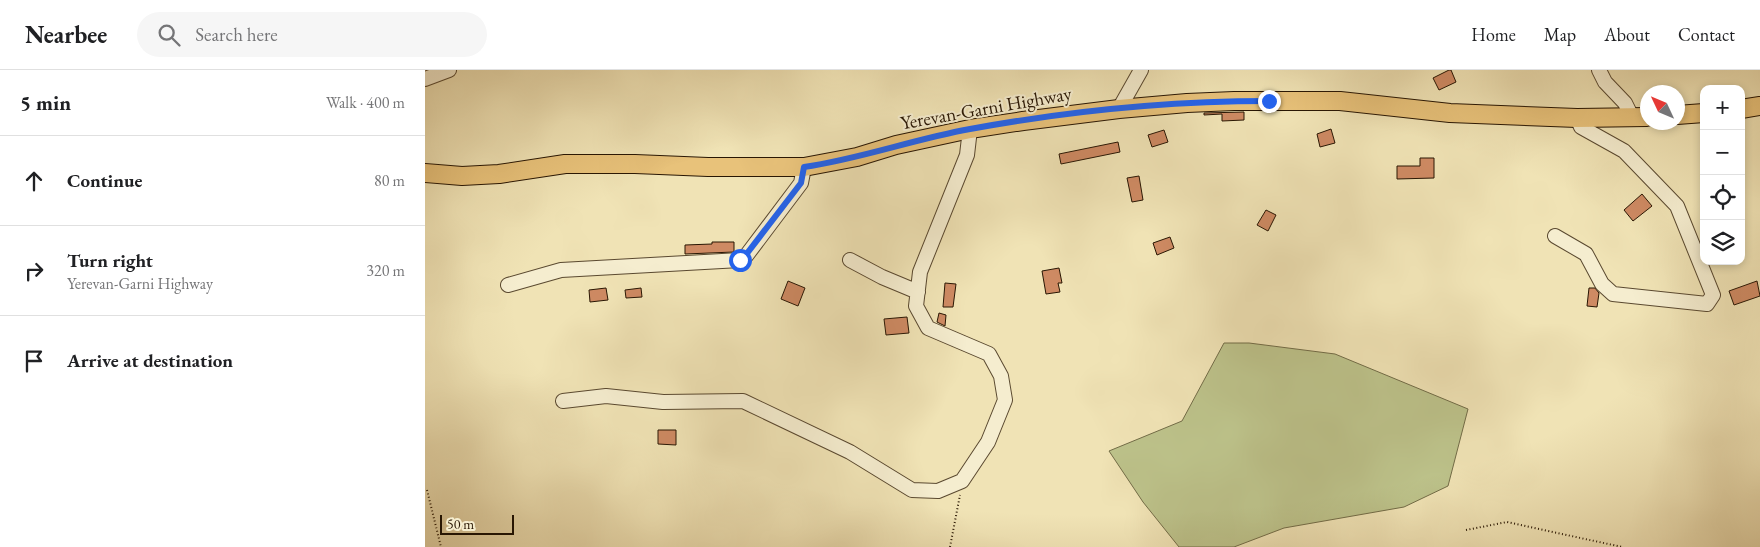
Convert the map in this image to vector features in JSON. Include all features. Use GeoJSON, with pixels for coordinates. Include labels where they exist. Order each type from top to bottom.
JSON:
{"type":"FeatureCollection","features":[{"type":"Feature","properties":{"kind":"main road","name":"Yerevan-Garni Highway"},"geometry":{"type":"LineString","coordinates":[[425,173],[463,176],[499,174],[565,164],[804,167],[857,157],[896,145],[970,129],[1023,120],[1119,109],[1234,101],[1340,101],[1450,113],[1577,118],[1640,117]]}},
{"type":"Feature","properties":{"kind":"main road"},"geometry":{"type":"LineString","coordinates":[[1745,108],[1760,106]]}},
{"type":"Feature","properties":{"kind":"main road"},"geometry":{"type":"LineString","coordinates":[[1685,115],[1700,113]]}},
{"type":"Feature","properties":{"kind":"street"},"geometry":{"type":"LineString","coordinates":[[425,78],[449,70]]}},
{"type":"Feature","properties":{"kind":"street"},"geometry":{"type":"LineString","coordinates":[[1119,109],[1141,70]]}},
{"type":"Feature","properties":{"kind":"street"},"geometry":{"type":"LineString","coordinates":[[1599,70],[1605,82],[1640,117]]}},
{"type":"Feature","properties":{"kind":"street"},"geometry":{"type":"LineString","coordinates":[[1555,236],[1586,254],[1602,284],[1613,294],[1707,304],[1713,295],[1677,206],[1624,151],[1581,127],[1577,118]]}},
{"type":"Feature","properties":{"kind":"street"},"geometry":{"type":"LineString","coordinates":[[563,401],[606,396],[663,402],[743,401],[850,452],[912,490],[938,491],[962,481],[988,442],[1005,400],[1001,376],[989,354],[928,328],[916,306],[920,272],[967,155],[970,129]]}},
{"type":"Feature","properties":{"kind":"street"},"geometry":{"type":"LineString","coordinates":[[508,284],[561,270],[740,260],[801,183],[804,167]]}},
{"type":"Feature","properties":{"kind":"street"},"geometry":{"type":"LineString","coordinates":[[850,260],[918,292]]}},
{"type":"Feature","properties":{"kind":"path"},"geometry":{"type":"LineString","coordinates":[[950,547],[962,481]]}},
{"type":"Feature","properties":{"kind":"path"},"geometry":{"type":"LineString","coordinates":[[427,490],[441,547]]}},
{"type":"Feature","properties":{"kind":"path"},"geometry":{"type":"LineString","coordinates":[[1466,530],[1507,522],[1621,547]]}},
{"type":"Feature","properties":{"kind":"green space"},"geometry":{"type":"Polygon","coordinates":[[[1224,343],[1249,343],[1335,354],[1468,409],[1448,486],[1404,507],[1284,528],[1234,547],[1179,547],[1143,502],[1109,451],[1182,421],[1224,343]]]}},
{"type":"Feature","properties":{"kind":"building"},"geometry":{"type":"Polygon","coordinates":[[[1451,70],[1456,82],[1439,90],[1433,78],[1451,70]]]}},
{"type":"Feature","properties":{"kind":"building"},"geometry":{"type":"Polygon","coordinates":[[[1244,112],[1244,120],[1222,121],[1222,114],[1204,115],[1204,113],[1244,112]]]}},
{"type":"Feature","properties":{"kind":"building"},"geometry":{"type":"Polygon","coordinates":[[[1331,129],[1335,143],[1320,147],[1317,134],[1331,129]]]}},
{"type":"Feature","properties":{"kind":"building"},"geometry":{"type":"Polygon","coordinates":[[[1164,130],[1168,142],[1152,147],[1148,135],[1164,130]]]}},
{"type":"Feature","properties":{"kind":"building"},"geometry":{"type":"Polygon","coordinates":[[[1118,142],[1120,152],[1061,164],[1059,154],[1118,142]]]}},
{"type":"Feature","properties":{"kind":"building"},"geometry":{"type":"Polygon","coordinates":[[[1420,158],[1434,158],[1434,178],[1397,179],[1397,166],[1420,166],[1420,158]]]}},
{"type":"Feature","properties":{"kind":"building"},"geometry":{"type":"Polygon","coordinates":[[[1139,176],[1143,200],[1132,202],[1127,178],[1139,176]]]}},
{"type":"Feature","properties":{"kind":"building"},"geometry":{"type":"Polygon","coordinates":[[[1642,194],[1652,206],[1633,221],[1624,210],[1642,194]]]}},
{"type":"Feature","properties":{"kind":"building"},"geometry":{"type":"Polygon","coordinates":[[[1266,210],[1276,215],[1268,231],[1257,225],[1266,210]]]}},
{"type":"Feature","properties":{"kind":"building"},"geometry":{"type":"Polygon","coordinates":[[[1170,237],[1174,248],[1157,255],[1153,243],[1170,237]]]}},
{"type":"Feature","properties":{"kind":"building"},"geometry":{"type":"Polygon","coordinates":[[[712,242],[734,242],[734,252],[685,254],[685,245],[712,244],[712,242]]]}},
{"type":"Feature","properties":{"kind":"building"},"geometry":{"type":"Polygon","coordinates":[[[1059,268],[1062,283],[1058,283],[1060,292],[1046,294],[1042,271],[1059,268]]]}},
{"type":"Feature","properties":{"kind":"building"},"geometry":{"type":"Polygon","coordinates":[[[788,281],[805,288],[798,306],[781,299],[788,281]]]}},
{"type":"Feature","properties":{"kind":"building"},"geometry":{"type":"Polygon","coordinates":[[[1757,281],[1760,296],[1734,305],[1729,291],[1757,281]]]}},
{"type":"Feature","properties":{"kind":"building"},"geometry":{"type":"Polygon","coordinates":[[[945,283],[956,284],[953,307],[943,307],[945,283]]]}},
{"type":"Feature","properties":{"kind":"building"},"geometry":{"type":"Polygon","coordinates":[[[606,288],[608,300],[590,302],[589,290],[606,288]]]}},
{"type":"Feature","properties":{"kind":"building"},"geometry":{"type":"Polygon","coordinates":[[[641,288],[642,297],[626,298],[625,290],[641,288]]]}},
{"type":"Feature","properties":{"kind":"building"},"geometry":{"type":"Polygon","coordinates":[[[1589,288],[1595,288],[1599,293],[1597,307],[1587,306],[1589,288]]]}},
{"type":"Feature","properties":{"kind":"building"},"geometry":{"type":"Polygon","coordinates":[[[939,313],[946,315],[945,326],[937,322],[939,313]]]}},
{"type":"Feature","properties":{"kind":"building"},"geometry":{"type":"Polygon","coordinates":[[[907,317],[909,333],[886,335],[884,319],[907,317]]]}},
{"type":"Feature","properties":{"kind":"building"},"geometry":{"type":"Polygon","coordinates":[[[658,430],[676,430],[676,445],[658,444],[658,430]]]}},
{"type":"Feature","properties":{"kind":"route"},"geometry":{"type":"LineString","coordinates":[[740,260],[801,183],[804,167],[857,157],[934,136],[1023,120],[1187,103],[1269,101]]}}]}
